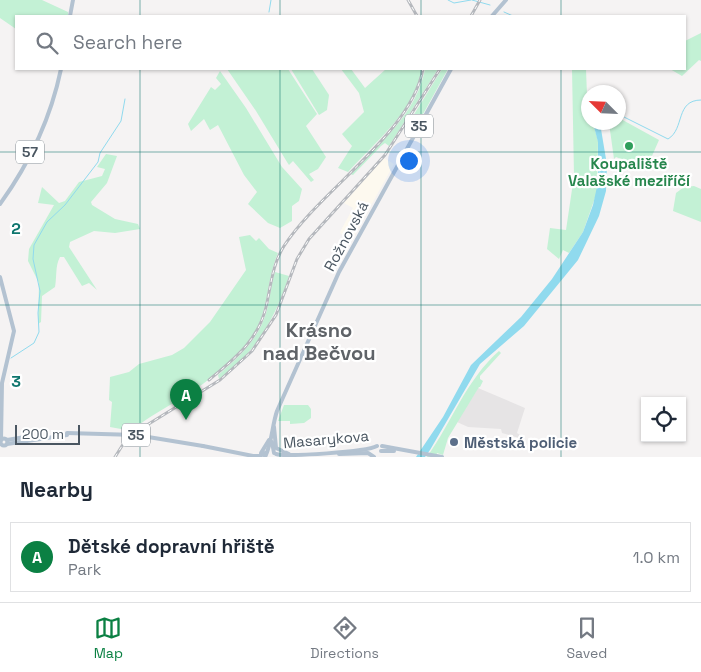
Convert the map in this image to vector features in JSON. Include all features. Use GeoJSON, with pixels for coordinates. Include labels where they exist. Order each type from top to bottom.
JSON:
{"type":"FeatureCollection","features":[{"type":"Feature","properties":{"kind":"main road"},"geometry":{"type":"LineString","coordinates":[[70,15],[73,0]]}},
{"type":"Feature","properties":{"kind":"main road"},"geometry":{"type":"LineString","coordinates":[[493,15],[506,0]]}},
{"type":"Feature","properties":{"kind":"main road","name":"57"},"geometry":{"type":"LineString","coordinates":[[0,204],[16,180],[48,117],[62,70]]}},
{"type":"Feature","properties":{"kind":"main road","name":"Rožnovská"},"geometry":{"type":"LineString","coordinates":[[274,454],[272,431],[275,420],[339,272],[450,70]]}},
{"type":"Feature","properties":{"kind":"main road"},"geometry":{"type":"LineString","coordinates":[[0,277],[14,331],[2,381],[1,420],[3,442]]}},
{"type":"Feature","properties":{"kind":"main road"},"geometry":{"type":"LineString","coordinates":[[275,420],[276,448],[283,453],[299,456]]}},
{"type":"Feature","properties":{"kind":"main road","name":"Rožnovská"},"geometry":{"type":"LineString","coordinates":[[274,454],[272,440],[275,420]]}},
{"type":"Feature","properties":{"kind":"main road","name":"35"},"geometry":{"type":"LineString","coordinates":[[246,456],[264,451],[272,431]]}},
{"type":"Feature","properties":{"kind":"main road","name":"Masarykova"},"geometry":{"type":"LineString","coordinates":[[3,442],[67,434],[136,437],[203,447],[246,456],[274,454],[299,456],[332,455],[379,448]]}},
{"type":"Feature","properties":{"kind":"main road"},"geometry":{"type":"LineString","coordinates":[[379,448],[438,457]]}},
{"type":"Feature","properties":{"kind":"main road","name":"Masarykova"},"geometry":{"type":"LineString","coordinates":[[299,456],[379,448]]}},
{"type":"Feature","properties":{"kind":"main road"},"geometry":{"type":"LineString","coordinates":[[332,455],[367,453],[374,457]]}},
{"type":"Feature","properties":{"kind":"main road"},"geometry":{"type":"LineString","coordinates":[[265,457],[274,454]]}},
{"type":"Feature","properties":{"kind":"main road"},"geometry":{"type":"LineString","coordinates":[[306,457],[315,455]]}},
{"type":"Feature","properties":{"kind":"shaded area"},"geometry":{"type":"Polygon","coordinates":[[[384,158],[394,164],[352,240],[340,232],[353,208],[344,203],[384,158]]]}},
{"type":"Feature","properties":{"kind":"shaded area"},"geometry":{"type":"Polygon","coordinates":[[[478,388],[525,408],[517,433],[520,435],[519,438],[502,433],[501,429],[468,427],[457,422],[478,388]]]}},
{"type":"Feature","properties":{"kind":"green space"},"geometry":{"type":"Polygon","coordinates":[[[0,0],[42,0],[68,12],[68,15],[15,15],[15,28],[0,18],[0,0]]]}},
{"type":"Feature","properties":{"kind":"green space"},"geometry":{"type":"Polygon","coordinates":[[[701,33],[701,61],[699,60],[682,76],[672,70],[686,70],[686,40],[701,33]]]}},
{"type":"Feature","properties":{"kind":"green space"},"geometry":{"type":"Polygon","coordinates":[[[228,70],[289,70],[317,114],[306,126],[326,157],[318,169],[309,174],[314,180],[311,182],[293,161],[289,165],[256,111],[228,70]]]}},
{"type":"Feature","properties":{"kind":"green space"},"geometry":{"type":"Polygon","coordinates":[[[292,70],[313,70],[329,95],[327,110],[319,115],[292,70]]]}},
{"type":"Feature","properties":{"kind":"green space"},"geometry":{"type":"Polygon","coordinates":[[[342,70],[352,70],[365,88],[385,70],[422,70],[418,85],[402,112],[382,137],[348,172],[338,168],[352,146],[342,134],[364,112],[359,93],[342,70]]]}},
{"type":"Feature","properties":{"kind":"green space"},"geometry":{"type":"Polygon","coordinates":[[[425,70],[437,70],[389,146],[385,143],[353,175],[350,174],[396,126],[414,100],[421,85],[425,70]]]}},
{"type":"Feature","properties":{"kind":"green space"},"geometry":{"type":"Polygon","coordinates":[[[441,70],[447,70],[417,125],[405,129],[441,70]]]}},
{"type":"Feature","properties":{"kind":"green space"},"geometry":{"type":"Polygon","coordinates":[[[572,70],[586,70],[587,85],[581,85],[581,130],[595,130],[598,141],[597,192],[583,232],[569,253],[563,250],[559,259],[547,249],[550,228],[566,230],[574,176],[572,70]]]}},
{"type":"Feature","properties":{"kind":"green space"},"geometry":{"type":"Polygon","coordinates":[[[220,71],[246,108],[282,167],[302,189],[299,201],[292,206],[292,221],[280,228],[268,223],[248,204],[257,192],[244,175],[218,125],[210,130],[204,119],[191,131],[188,124],[211,87],[215,90],[221,84],[216,78],[220,71]]]}},
{"type":"Feature","properties":{"kind":"green space"},"geometry":{"type":"Polygon","coordinates":[[[626,122],[659,140],[648,165],[638,161],[636,165],[616,157],[614,159],[610,130],[626,130],[626,122]]]}},
{"type":"Feature","properties":{"kind":"green space"},"geometry":{"type":"Polygon","coordinates":[[[106,154],[117,156],[107,183],[91,202],[92,205],[115,219],[138,224],[140,229],[115,233],[94,231],[70,242],[69,247],[97,290],[89,283],[82,286],[64,257],[60,257],[55,287],[42,296],[41,322],[38,324],[39,283],[28,261],[29,249],[54,205],[38,203],[42,187],[59,203],[65,201],[79,182],[102,176],[105,169],[97,167],[106,154]]]}},
{"type":"Feature","properties":{"kind":"green space"},"geometry":{"type":"Polygon","coordinates":[[[694,186],[701,189],[701,222],[673,211],[676,193],[684,187],[694,186]]]}},
{"type":"Feature","properties":{"kind":"green space"},"geometry":{"type":"Polygon","coordinates":[[[250,235],[256,241],[259,238],[269,249],[278,253],[260,321],[250,339],[213,376],[132,431],[110,427],[112,402],[109,400],[110,377],[129,372],[139,364],[172,355],[184,348],[210,322],[246,270],[239,237],[250,235]]]}},
{"type":"Feature","properties":{"kind":"green space"},"geometry":{"type":"Polygon","coordinates":[[[275,272],[289,276],[270,320],[263,333],[244,358],[219,379],[218,375],[241,354],[259,330],[267,310],[275,272]]]}},
{"type":"Feature","properties":{"kind":"green space"},"geometry":{"type":"Polygon","coordinates":[[[499,351],[501,353],[480,376],[480,379],[483,381],[448,438],[443,455],[437,453],[436,457],[427,457],[468,388],[487,362],[499,351]]]}},
{"type":"Feature","properties":{"kind":"green space"},"geometry":{"type":"Polygon","coordinates":[[[284,405],[308,405],[311,409],[311,418],[304,423],[290,424],[290,421],[278,421],[284,405]]]}},
{"type":"Feature","properties":{"kind":"water"},"geometry":{"type":"Polygon","coordinates":[[[595,130],[601,130],[607,165],[606,191],[599,216],[578,260],[524,326],[480,364],[430,450],[425,457],[416,457],[443,417],[471,365],[521,317],[552,279],[583,232],[593,205],[598,182],[598,142],[595,130]]]}},
{"type":"Feature","properties":{"kind":"waterway"},"geometry":{"type":"LineString","coordinates":[[269,12],[271,0]]}},
{"type":"Feature","properties":{"kind":"waterway"},"geometry":{"type":"LineString","coordinates":[[448,0],[454,3],[471,0]]}},
{"type":"Feature","properties":{"kind":"waterway"},"geometry":{"type":"LineString","coordinates":[[472,0],[490,5]]}},
{"type":"Feature","properties":{"kind":"waterway"},"geometry":{"type":"LineString","coordinates":[[504,12],[511,15]]}},
{"type":"Feature","properties":{"kind":"waterway"},"geometry":{"type":"LineString","coordinates":[[11,358],[34,343],[39,332],[40,291],[33,259],[34,245],[47,222],[65,205],[98,162],[100,153],[121,121],[125,99]]}},
{"type":"Feature","properties":{"kind":"waterway"},"geometry":{"type":"LineString","coordinates":[[626,118],[668,139],[677,129],[687,105],[693,101],[701,100]]}},
{"type":"Feature","properties":{"kind":"railway"},"geometry":{"type":"LineString","coordinates":[[408,0],[416,15]]}},
{"type":"Feature","properties":{"kind":"railway"},"geometry":{"type":"LineString","coordinates":[[472,15],[480,0]]}},
{"type":"Feature","properties":{"kind":"railway"},"geometry":{"type":"LineString","coordinates":[[209,380],[244,348],[257,330],[266,307],[274,268],[284,246],[319,204],[383,139],[401,116],[415,93],[423,70]]}},
{"type":"Feature","properties":{"kind":"railway"},"geometry":{"type":"LineString","coordinates":[[134,433],[220,380],[252,351],[276,315],[297,259],[309,239],[385,155],[439,70]]}},
{"type":"Feature","properties":{"kind":"railway"},"geometry":{"type":"LineString","coordinates":[[115,457],[127,438]]}},
{"type":"Feature","properties":{"kind":"place","name":"Koupaliště Valašské meziříčí"},"geometry":{"type":"Point","coordinates":[629,146]}},
{"type":"Feature","properties":{"kind":"place","name":"Dětské dopravní hřiště"},"geometry":{"type":"Point","coordinates":[186,420]}},
{"type":"Feature","properties":{"kind":"place","name":"Městská policie"},"geometry":{"type":"Point","coordinates":[454,442]}},
{"type":"Feature","properties":{"kind":"district","name":"Krásno nad Bečvou"},"geometry":{"type":"Point","coordinates":[319,342]}}]}
